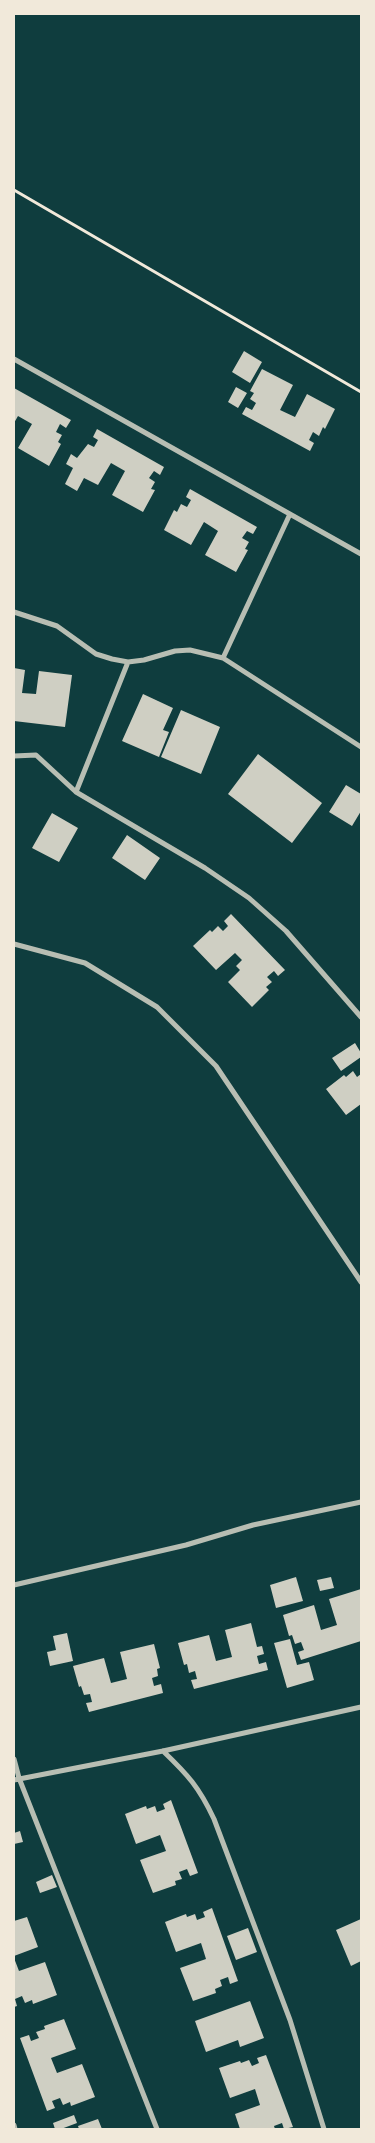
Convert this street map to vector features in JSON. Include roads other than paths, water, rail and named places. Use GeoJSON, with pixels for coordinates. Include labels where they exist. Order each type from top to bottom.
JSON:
{"type":"FeatureCollection","features":[{"type":"Feature","properties":{"kind":"street"},"geometry":{"type":"LineString","coordinates":[[14,359],[361,554]]}},
{"type":"Feature","properties":{"kind":"street"},"geometry":{"type":"LineString","coordinates":[[223,658],[290,514]]}},
{"type":"Feature","properties":{"kind":"street"},"geometry":{"type":"LineString","coordinates":[[14,612],[57,626],[96,654],[112,659],[128,662],[144,660],[175,651],[190,650],[223,658],[361,747]]}},
{"type":"Feature","properties":{"kind":"street"},"geometry":{"type":"LineString","coordinates":[[76,792],[128,662]]}},
{"type":"Feature","properties":{"kind":"street"},"geometry":{"type":"LineString","coordinates":[[14,756],[36,755],[76,792],[205,868],[249,898],[286,931],[361,1018]]}},
{"type":"Feature","properties":{"kind":"street"},"geometry":{"type":"LineString","coordinates":[[14,944],[85,963],[157,1007],[216,1066],[361,1282]]}},
{"type":"Feature","properties":{"kind":"street"},"geometry":{"type":"LineString","coordinates":[[14,1585],[186,1545],[253,1525],[361,1502]]}},
{"type":"Feature","properties":{"kind":"street"},"geometry":{"type":"LineString","coordinates":[[16,1779],[163,1751],[361,1707]]}},
{"type":"Feature","properties":{"kind":"street"},"geometry":{"type":"LineString","coordinates":[[163,1751],[188,1775],[202,1793],[214,1819],[290,2020],[324,2129]]}},
{"type":"Feature","properties":{"kind":"street"},"geometry":{"type":"LineString","coordinates":[[14,1759],[16,1779],[157,2129]]}},
{"type":"Feature","properties":{"kind":"street"},"geometry":{"type":"LineString","coordinates":[[14,2125],[15,2129]]}}]}
